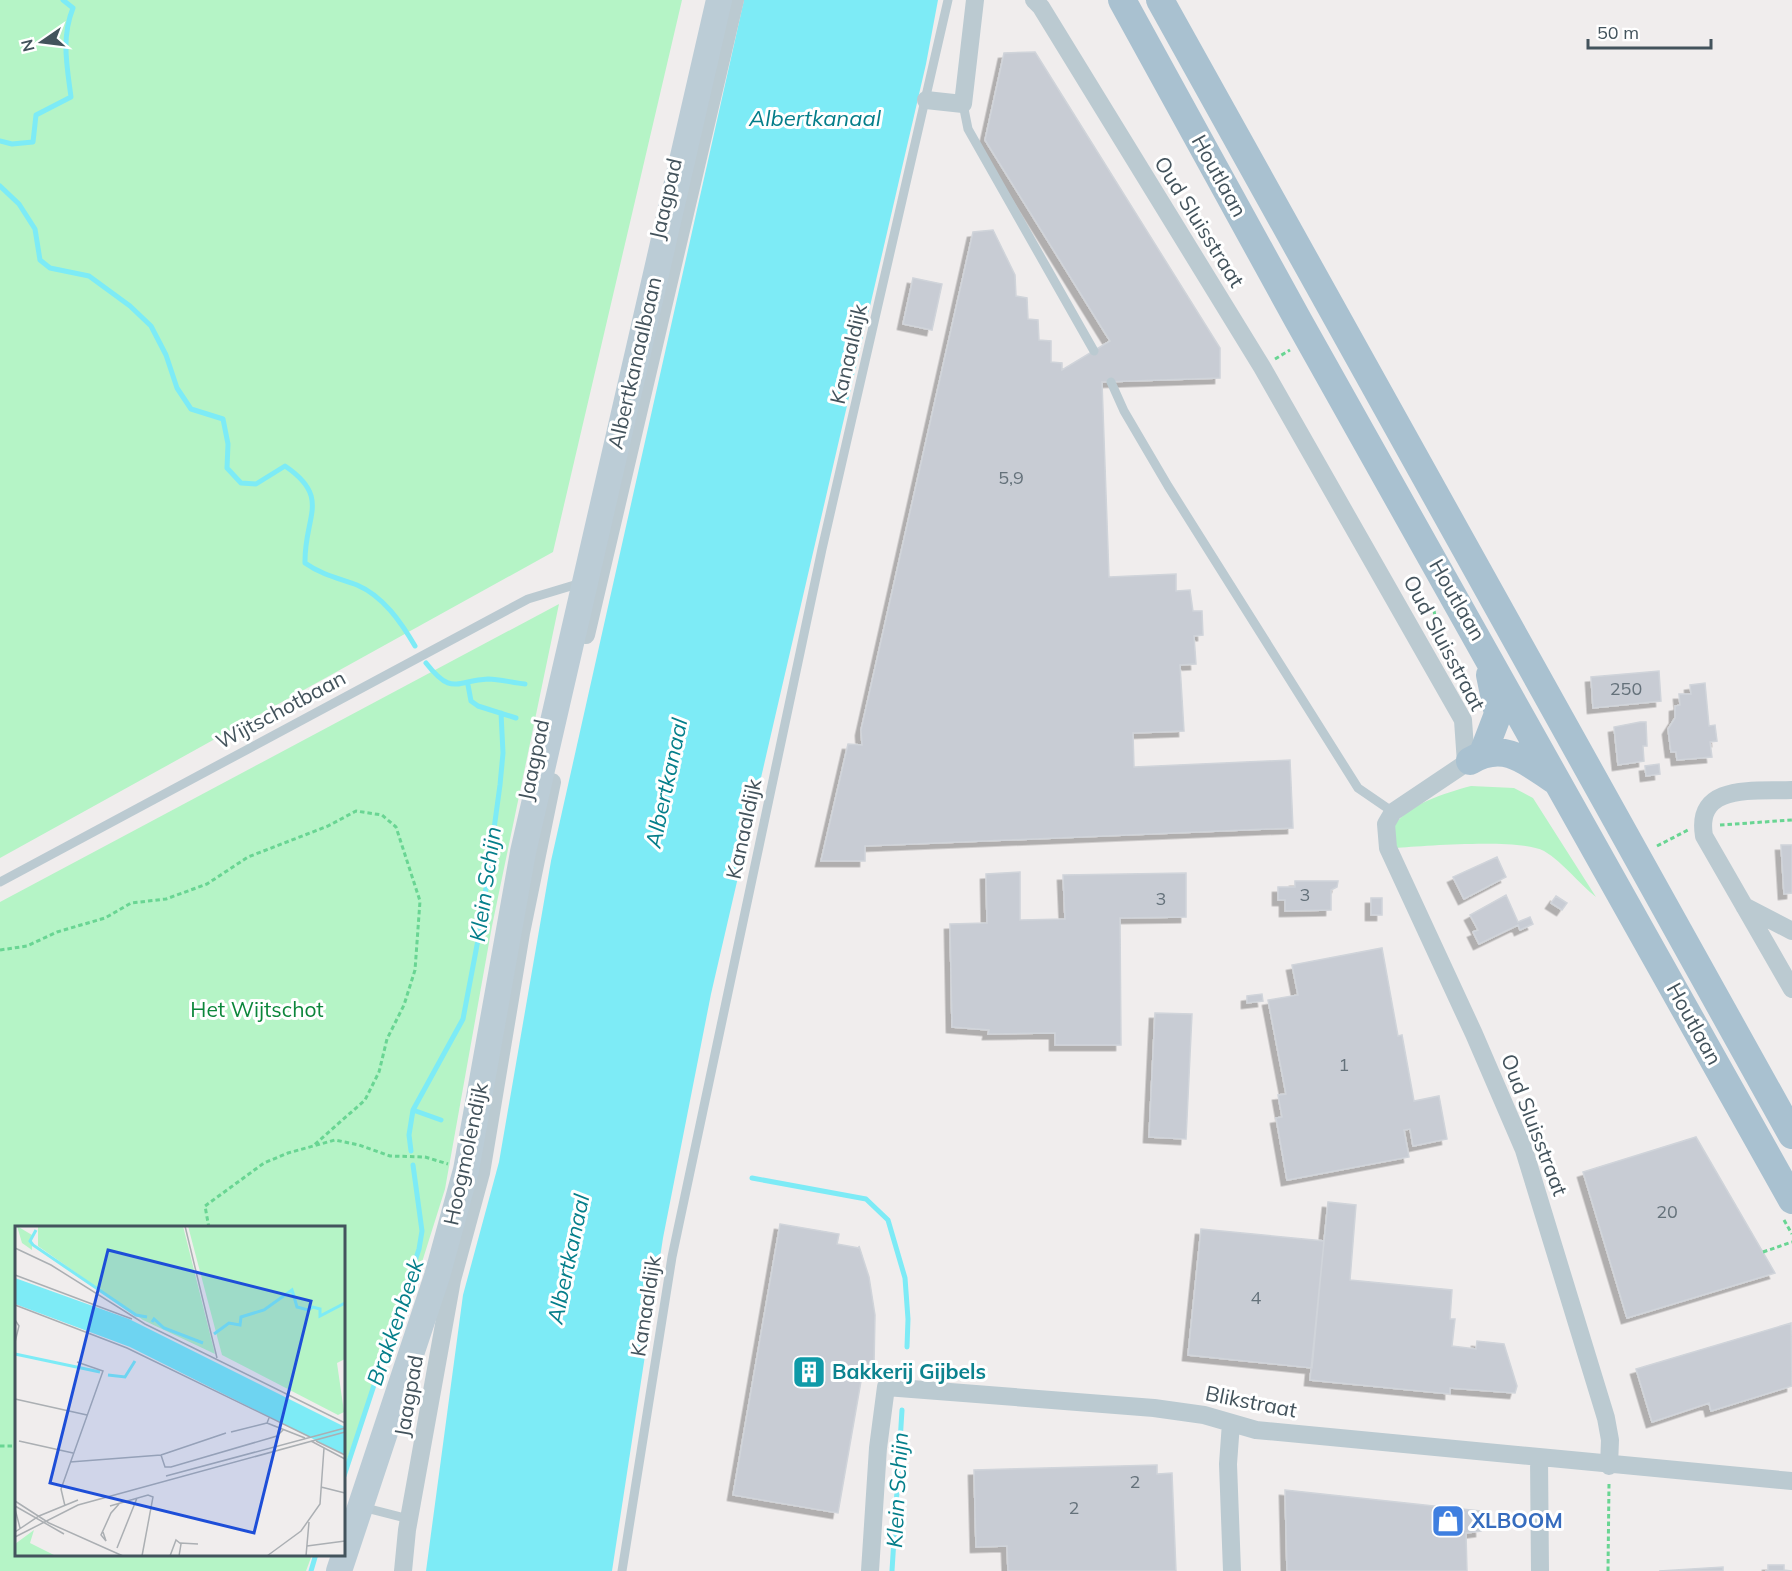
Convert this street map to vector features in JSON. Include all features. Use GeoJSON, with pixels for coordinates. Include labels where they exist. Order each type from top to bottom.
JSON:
{"type":"FeatureCollection","features":[{"type":"Feature","properties":{"kind":"main road","name":"Houtlaan"},"geometry":{"type":"LineString","coordinates":[[1122,0],[1298,320],[1561,784],[1792,1200]]}},
{"type":"Feature","properties":{"kind":"main road","name":"Houtlaan"},"geometry":{"type":"LineString","coordinates":[[1160,0],[1792,1135]]}},
{"type":"Feature","properties":{"kind":"main road"},"geometry":{"type":"LineString","coordinates":[[1475,758],[1498,714],[1482,644]]}},
{"type":"Feature","properties":{"kind":"main road"},"geometry":{"type":"LineString","coordinates":[[1475,758],[1501,751],[1515,755],[1561,784]]}},
{"type":"Feature","properties":{"kind":"street","name":"Albertkanaalbaan"},"geometry":{"type":"LineString","coordinates":[[551,726],[718,0]]}},
{"type":"Feature","properties":{"kind":"street","name":"Jaagpad"},"geometry":{"type":"LineString","coordinates":[[403,1571],[409,1519],[452,1280],[481,1173],[536,855],[735,0]]}},
{"type":"Feature","properties":{"kind":"street"},"geometry":{"type":"LineString","coordinates":[[926,100],[963,104],[975,0]]}},
{"type":"Feature","properties":{"kind":"street","name":"Oud Sluisstraat"},"geometry":{"type":"LineString","coordinates":[[1034,0],[1046,15],[1262,367],[1463,720],[1475,758]]}},
{"type":"Feature","properties":{"kind":"street","name":"Hoogmolendijk"},"geometry":{"type":"LineString","coordinates":[[345,1553],[437,1276],[466,1170],[518,874],[551,726]]}},
{"type":"Feature","properties":{"kind":"street"},"geometry":{"type":"LineString","coordinates":[[1393,812],[1475,758]]}},
{"type":"Feature","properties":{"kind":"street"},"geometry":{"type":"LineString","coordinates":[[1792,790],[1727,793],[1713,799],[1701,819],[1704,836],[1792,989]]}},
{"type":"Feature","properties":{"kind":"street","name":"Oud Sluisstraat"},"geometry":{"type":"LineString","coordinates":[[1393,812],[1386,824],[1388,848],[1474,1034],[1524,1150],[1606,1418],[1610,1440],[1609,1466]]}},
{"type":"Feature","properties":{"kind":"street"},"geometry":{"type":"LineString","coordinates":[[1744,906],[1792,931]]}},
{"type":"Feature","properties":{"kind":"street","name":"Blikstraat"},"geometry":{"type":"LineString","coordinates":[[870,1571],[878,1448],[886,1387],[1154,1408],[1204,1415],[1256,1430],[1609,1466],[1792,1481]]}},
{"type":"Feature","properties":{"kind":"street"},"geometry":{"type":"LineString","coordinates":[[1231,1423],[1228,1464],[1232,1571]]}},
{"type":"Feature","properties":{"kind":"street"},"geometry":{"type":"LineString","coordinates":[[1539,1458],[1540,1571]]}},
{"type":"Feature","properties":{"kind":"street","name":"Hoogmolendijk"},"geometry":{"type":"LineString","coordinates":[[339,1571],[344,1556]]}},
{"type":"Feature","properties":{"kind":"lane","name":"Kanaaldijk"},"geometry":{"type":"LineString","coordinates":[[622,1571],[672,1257],[822,549],[948,0]]}},
{"type":"Feature","properties":{"kind":"lane"},"geometry":{"type":"LineString","coordinates":[[963,104],[968,129],[1094,351]]}},
{"type":"Feature","properties":{"kind":"lane"},"geometry":{"type":"LineString","coordinates":[[1111,382],[1124,411],[1168,486],[1358,788],[1393,812]]}},
{"type":"Feature","properties":{"kind":"lane","name":"Wijtschotbaan"},"geometry":{"type":"LineString","coordinates":[[0,882],[528,599],[584,582]]}},
{"type":"Feature","properties":{"kind":"lane"},"geometry":{"type":"LineString","coordinates":[[360,1507],[409,1519]]}},
{"type":"Feature","properties":{"kind":"path"},"geometry":{"type":"LineString","coordinates":[[1271,362],[1297,346]]}},
{"type":"Feature","properties":{"kind":"path"},"geometry":{"type":"LineString","coordinates":[[0,950],[27,946],[57,932],[105,918],[131,903],[166,899],[207,884],[248,857],[327,826],[356,811],[382,814],[396,827],[420,902],[415,970],[404,1005],[387,1039],[380,1072],[365,1100],[313,1146]]}},
{"type":"Feature","properties":{"kind":"path"},"geometry":{"type":"LineString","coordinates":[[209,1226],[205,1206],[264,1163],[335,1140],[359,1145],[390,1156],[425,1157],[466,1170]]}},
{"type":"Feature","properties":{"kind":"path"},"geometry":{"type":"LineString","coordinates":[[1763,1252],[1792,1242]]}},
{"type":"Feature","properties":{"kind":"path"},"geometry":{"type":"LineString","coordinates":[[1608,1571],[1609,1466]]}},
{"type":"Feature","properties":{"kind":"green space"},"geometry":{"type":"Polygon","coordinates":[[[0,0],[682,0],[553,552],[0,858],[0,0]]]}},
{"type":"Feature","properties":{"kind":"green space","name":"Het Wijtschot"},"geometry":{"type":"Polygon","coordinates":[[[559,604],[492,926],[445,1189],[390,1364],[380,1366],[345,1465],[345,1226],[15,1226],[15,1556],[312,1556],[306,1571],[0,1571],[0,902],[559,604]]]}},
{"type":"Feature","properties":{"kind":"green space"},"geometry":{"type":"Polygon","coordinates":[[[1471,786],[1514,788],[1533,798],[1596,897],[1551,856],[1532,847],[1471,844],[1395,848],[1393,827],[1408,812],[1439,796],[1471,786]]]}},
{"type":"Feature","properties":{"kind":"water","name":"Albertkanaal"},"geometry":{"type":"Polygon","coordinates":[[[744,0],[938,0],[926,64],[711,994],[663,1238],[612,1571],[426,1571],[463,1295],[499,1162],[551,861],[744,0]]]}},
{"type":"Feature","properties":{"kind":"building"},"geometry":{"type":"Polygon","coordinates":[[[1035,52],[1220,348],[1220,378],[1102,382],[1109,577],[1176,574],[1176,591],[1190,590],[1193,611],[1202,611],[1203,635],[1194,636],[1196,664],[1180,665],[1184,731],[1133,733],[1134,767],[1290,760],[1293,828],[865,846],[865,861],[821,861],[848,744],[862,745],[861,730],[973,232],[993,230],[1015,275],[1016,296],[1027,298],[1028,319],[1038,320],[1039,340],[1051,341],[1051,362],[1062,363],[1062,370],[1110,341],[985,140],[1004,53],[1035,52]]]}},
{"type":"Feature","properties":{"kind":"building"},"geometry":{"type":"Polygon","coordinates":[[[913,278],[942,284],[932,330],[903,324],[913,278]]]}},
{"type":"Feature","properties":{"kind":"building"},"geometry":{"type":"Polygon","coordinates":[[[1659,671],[1661,701],[1593,708],[1591,677],[1659,671]]]}},
{"type":"Feature","properties":{"kind":"building"},"geometry":{"type":"Polygon","coordinates":[[[1705,683],[1709,726],[1715,725],[1717,741],[1710,742],[1712,757],[1677,760],[1676,752],[1671,752],[1668,729],[1675,718],[1675,706],[1680,705],[1679,694],[1691,694],[1690,685],[1705,683]]]}},
{"type":"Feature","properties":{"kind":"building"},"geometry":{"type":"Polygon","coordinates":[[[1646,722],[1647,746],[1643,746],[1644,761],[1618,765],[1614,727],[1646,722]]]}},
{"type":"Feature","properties":{"kind":"building"},"geometry":{"type":"Polygon","coordinates":[[[1659,764],[1660,774],[1646,776],[1645,766],[1659,764]]]}},
{"type":"Feature","properties":{"kind":"building"},"geometry":{"type":"Polygon","coordinates":[[[1781,845],[1792,845],[1792,893],[1784,894],[1781,845]]]}},
{"type":"Feature","properties":{"kind":"building"},"geometry":{"type":"Polygon","coordinates":[[[1497,857],[1506,877],[1464,899],[1453,877],[1497,857]]]}},
{"type":"Feature","properties":{"kind":"building"},"geometry":{"type":"Polygon","coordinates":[[[1020,872],[1020,920],[1065,919],[1063,875],[1186,873],[1186,917],[1120,918],[1121,1045],[1055,1045],[1055,1033],[988,1034],[989,1030],[952,1027],[950,924],[987,923],[986,874],[1020,872]]]}},
{"type":"Feature","properties":{"kind":"building"},"geometry":{"type":"Polygon","coordinates":[[[1295,881],[1338,881],[1337,887],[1331,890],[1331,910],[1285,911],[1285,900],[1278,900],[1278,887],[1295,887],[1295,881]]]}},
{"type":"Feature","properties":{"kind":"building"},"geometry":{"type":"Polygon","coordinates":[[[1506,895],[1518,922],[1530,917],[1533,924],[1520,930],[1518,925],[1479,944],[1473,932],[1478,930],[1470,915],[1506,895]]]}},
{"type":"Feature","properties":{"kind":"building"},"geometry":{"type":"Polygon","coordinates":[[[1556,896],[1567,903],[1562,910],[1551,903],[1556,896]]]}},
{"type":"Feature","properties":{"kind":"building"},"geometry":{"type":"Polygon","coordinates":[[[1371,898],[1382,898],[1382,915],[1371,915],[1371,898]]]}},
{"type":"Feature","properties":{"kind":"building"},"geometry":{"type":"Polygon","coordinates":[[[1382,948],[1398,1036],[1402,1035],[1414,1101],[1439,1096],[1447,1139],[1413,1146],[1410,1129],[1404,1130],[1409,1157],[1287,1180],[1276,1118],[1282,1117],[1278,1095],[1286,1094],[1268,1000],[1298,995],[1292,965],[1382,948]]]}},
{"type":"Feature","properties":{"kind":"building"},"geometry":{"type":"Polygon","coordinates":[[[1262,994],[1263,1001],[1247,1003],[1247,996],[1262,994]]]}},
{"type":"Feature","properties":{"kind":"building"},"geometry":{"type":"Polygon","coordinates":[[[1155,1013],[1192,1014],[1186,1139],[1149,1137],[1155,1013]]]}},
{"type":"Feature","properties":{"kind":"building"},"geometry":{"type":"Polygon","coordinates":[[[1696,1137],[1775,1273],[1627,1318],[1583,1172],[1696,1137]]]}},
{"type":"Feature","properties":{"kind":"building"},"geometry":{"type":"Polygon","coordinates":[[[1328,1202],[1356,1205],[1350,1280],[1452,1290],[1450,1319],[1455,1319],[1452,1346],[1476,1349],[1477,1341],[1504,1344],[1517,1386],[1515,1393],[1450,1388],[1450,1394],[1310,1380],[1328,1202]]]}},
{"type":"Feature","properties":{"kind":"building","name":"Bakkerij Gijbels"},"geometry":{"type":"Polygon","coordinates":[[[780,1224],[839,1234],[837,1244],[859,1248],[859,1246],[869,1277],[875,1315],[874,1366],[864,1364],[838,1513],[733,1495],[780,1224]]]}},
{"type":"Feature","properties":{"kind":"building"},"geometry":{"type":"Polygon","coordinates":[[[1201,1229],[1324,1241],[1312,1368],[1188,1355],[1201,1229]]]}},
{"type":"Feature","properties":{"kind":"building"},"geometry":{"type":"Polygon","coordinates":[[[1791,1323],[1792,1386],[1711,1411],[1709,1403],[1652,1422],[1636,1369],[1791,1323]]]}},
{"type":"Feature","properties":{"kind":"building"},"geometry":{"type":"Polygon","coordinates":[[[1157,1465],[1157,1474],[1172,1473],[1176,1571],[1008,1571],[1007,1546],[976,1547],[974,1470],[1157,1465]]]}},
{"type":"Feature","properties":{"kind":"building"},"geometry":{"type":"Polygon","coordinates":[[[1285,1490],[1480,1511],[1481,1531],[1466,1533],[1467,1571],[1287,1571],[1285,1490]]]}},
{"type":"Feature","properties":{"kind":"building"},"geometry":{"type":"Polygon","coordinates":[[[1768,1565],[1784,1565],[1784,1570],[1792,1571],[1768,1571],[1768,1565]]]}},
{"type":"Feature","properties":{"kind":"building"},"geometry":{"type":"Polygon","coordinates":[[[1723,1567],[1723,1571],[1659,1571],[1723,1567]]]}},
{"type":"Feature","properties":{"kind":"waterway","name":"Klein Schijn"},"geometry":{"type":"LineString","coordinates":[[0,141],[12,144],[33,142],[36,115],[71,97],[66,41],[73,8],[63,0]]}},
{"type":"Feature","properties":{"kind":"waterway","name":"Klein Schijn"},"geometry":{"type":"LineString","coordinates":[[0,186],[19,204],[35,229],[40,260],[50,268],[89,276],[130,306],[151,326],[166,355],[177,388],[191,409],[223,419],[228,444],[227,468],[241,483],[256,484],[285,466],[299,477],[308,488],[312,498],[305,563],[324,573],[357,585],[375,596],[397,619],[415,646]]}},
{"type":"Feature","properties":{"kind":"waterway"},"geometry":{"type":"LineString","coordinates":[[426,663],[442,680],[448,683],[461,684],[488,679],[525,684]]}},
{"type":"Feature","properties":{"kind":"waterway","name":"Klein Schijn"},"geometry":{"type":"LineString","coordinates":[[468,685],[471,701],[478,706],[516,718]]}},
{"type":"Feature","properties":{"kind":"waterway","name":"Klein Schijn"},"geometry":{"type":"LineString","coordinates":[[441,1120],[413,1110],[463,1019],[481,924],[500,785],[503,753],[501,713]]}},
{"type":"Feature","properties":{"kind":"waterway","name":"Brakkenbeek"},"geometry":{"type":"LineString","coordinates":[[411,1151],[409,1135],[413,1110]]}},
{"type":"Feature","properties":{"kind":"waterway","name":"Brakkenbeek"},"geometry":{"type":"LineString","coordinates":[[345,1473],[419,1249],[422,1231],[413,1165]]}},
{"type":"Feature","properties":{"kind":"waterway","name":"Klein Schijn"},"geometry":{"type":"LineString","coordinates":[[752,1178],[866,1199],[888,1220],[905,1278],[908,1319],[907,1347]]}},
{"type":"Feature","properties":{"kind":"waterway","name":"Klein Schijn"},"geometry":{"type":"LineString","coordinates":[[892,1571],[902,1410]]}},
{"type":"Feature","properties":{"kind":"waterway","name":"Brakkenbeek"},"geometry":{"type":"LineString","coordinates":[[311,1571],[315,1556]]}},
{"type":"Feature","properties":{"kind":"place","name":"Bakkerij Gijbels"},"geometry":{"type":"Point","coordinates":[809,1372]}},
{"type":"Feature","properties":{"kind":"place","name":"XLBOOM"},"geometry":{"type":"Point","coordinates":[1448,1521]}}]}
